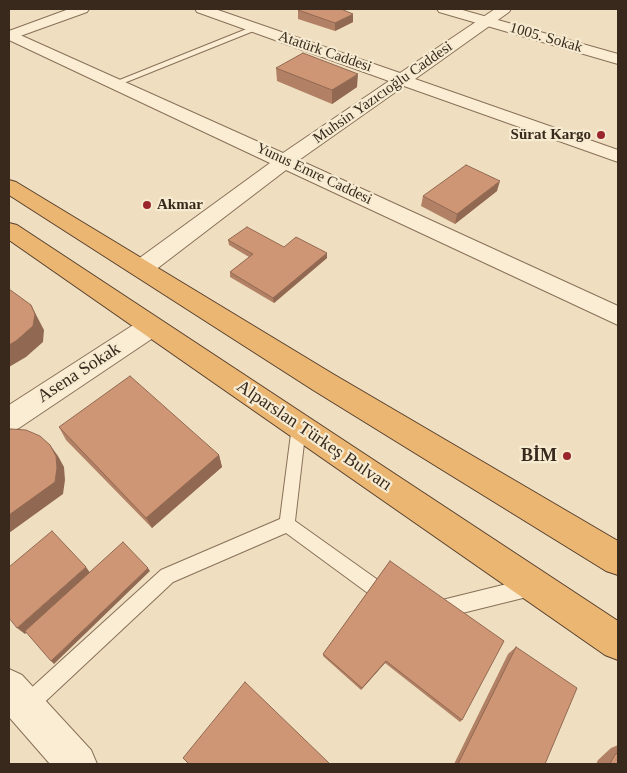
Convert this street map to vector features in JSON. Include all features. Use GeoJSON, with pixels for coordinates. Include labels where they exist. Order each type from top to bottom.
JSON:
{"type":"FeatureCollection","features":[{"type":"Feature","properties":{"kind":"highway"},"geometry":{"type":"LineString","coordinates":[[9,186],[331,387],[618,559]]}},
{"type":"Feature","properties":{"kind":"highway","name":"Alparslan Türkeş Bulvarı"},"geometry":{"type":"LineString","coordinates":[[9,230],[618,642]]}},
{"type":"Feature","properties":{"kind":"street"},"geometry":{"type":"LineString","coordinates":[[10,35],[82,9]]}},
{"type":"Feature","properties":{"kind":"street","name":"Atatürk Caddesi"},"geometry":{"type":"LineString","coordinates":[[202,9],[618,156]]}},
{"type":"Feature","properties":{"kind":"street","name":"1005. Sokak"},"geometry":{"type":"LineString","coordinates":[[444,9],[618,59]]}},
{"type":"Feature","properties":{"kind":"street","name":"Muhsin Yazıcıoğlu Caddesi"},"geometry":{"type":"LineString","coordinates":[[142,268],[285,161],[504,9]]}},
{"type":"Feature","properties":{"kind":"street","name":"Yunus Emre Caddesi"},"geometry":{"type":"LineString","coordinates":[[10,35],[618,316]]}},
{"type":"Feature","properties":{"kind":"street","name":"Asena Sokak"},"geometry":{"type":"LineString","coordinates":[[9,420],[150,327]]}},
{"type":"Feature","properties":{"kind":"street"},"geometry":{"type":"LineString","coordinates":[[17,698],[77,764]]}},
{"type":"Feature","properties":{"kind":"lane"},"geometry":{"type":"LineString","coordinates":[[116,83],[257,28]]}},
{"type":"Feature","properties":{"kind":"lane"},"geometry":{"type":"LineString","coordinates":[[287,524],[299,426]]}},
{"type":"Feature","properties":{"kind":"lane"},"geometry":{"type":"LineString","coordinates":[[287,524],[398,605]]}},
{"type":"Feature","properties":{"kind":"lane"},"geometry":{"type":"LineString","coordinates":[[17,698],[167,576],[287,524]]}},
{"type":"Feature","properties":{"kind":"lane"},"geometry":{"type":"LineString","coordinates":[[423,614],[536,586]]}},
{"type":"Feature","properties":{"kind":"building"},"geometry":{"type":"Polygon","coordinates":[[[341,9],[353,14],[335,23],[298,10],[341,9]]]}},
{"type":"Feature","properties":{"kind":"building"},"geometry":{"type":"Polygon","coordinates":[[[303,53],[358,74],[332,90],[276,68],[303,53]]]}},
{"type":"Feature","properties":{"kind":"building"},"geometry":{"type":"Polygon","coordinates":[[[466,165],[500,181],[457,214],[423,196],[466,165]]]}},
{"type":"Feature","properties":{"kind":"building"},"geometry":{"type":"Polygon","coordinates":[[[247,227],[284,247],[296,237],[327,253],[273,298],[230,272],[253,254],[228,240],[247,227]]]}},
{"type":"Feature","properties":{"kind":"building"},"geometry":{"type":"Polygon","coordinates":[[[9,289],[31,305],[35,314],[33,326],[9,345],[9,289]]]}},
{"type":"Feature","properties":{"kind":"building"},"geometry":{"type":"Polygon","coordinates":[[[130,376],[219,455],[146,518],[59,427],[130,376]]]}},
{"type":"Feature","properties":{"kind":"building"},"geometry":{"type":"Polygon","coordinates":[[[9,430],[26,430],[40,436],[50,445],[56,456],[57,468],[55,482],[9,515],[9,430]]]}},
{"type":"Feature","properties":{"kind":"building"},"geometry":{"type":"Polygon","coordinates":[[[52,531],[86,567],[17,628],[9,618],[9,567],[52,531]]]}},
{"type":"Feature","properties":{"kind":"building"},"geometry":{"type":"Polygon","coordinates":[[[123,542],[148,568],[51,661],[25,631],[123,542]]]}},
{"type":"Feature","properties":{"kind":"building"},"geometry":{"type":"Polygon","coordinates":[[[390,561],[504,641],[462,720],[386,661],[362,688],[323,654],[390,561]]]}},
{"type":"Feature","properties":{"kind":"building"},"geometry":{"type":"Polygon","coordinates":[[[516,647],[577,688],[545,764],[458,764],[516,647]]]}},
{"type":"Feature","properties":{"kind":"building"},"geometry":{"type":"Polygon","coordinates":[[[245,682],[330,764],[189,764],[183,758],[245,682]]]}},
{"type":"Feature","properties":{"kind":"building"},"geometry":{"type":"Polygon","coordinates":[[[618,752],[618,764],[610,764],[614,756],[618,752]]]}},
{"type":"Feature","properties":{"kind":"place","name":"Sürat Kargo"},"geometry":{"type":"Point","coordinates":[601,135]}},
{"type":"Feature","properties":{"kind":"place","name":"Akmar"},"geometry":{"type":"Point","coordinates":[147,205]}},
{"type":"Feature","properties":{"kind":"place","name":"BİM"},"geometry":{"type":"Point","coordinates":[567,456]}}]}
